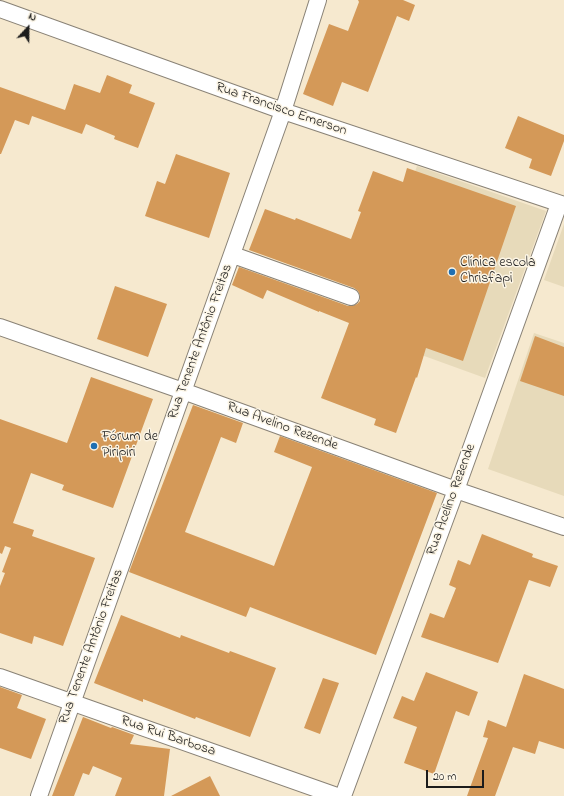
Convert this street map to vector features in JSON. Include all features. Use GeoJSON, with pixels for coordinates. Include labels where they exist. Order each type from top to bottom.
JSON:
{"type":"FeatureCollection","features":[{"type":"Feature","properties":{"kind":"street","name":"Rua Tenente Antônio Freitas"},"geometry":{"type":"LineString","coordinates":[[39,796],[233,255],[283,112],[318,0]]}},
{"type":"Feature","properties":{"kind":"street","name":"Rua Francisco Emerson"},"geometry":{"type":"LineString","coordinates":[[0,9],[283,112],[561,205]]}},
{"type":"Feature","properties":{"kind":"street","name":"Rua Acelino Rezende"},"geometry":{"type":"LineString","coordinates":[[343,796],[561,205]]}},
{"type":"Feature","properties":{"kind":"street"},"geometry":{"type":"LineString","coordinates":[[233,255],[351,297]]}},
{"type":"Feature","properties":{"kind":"street","name":"Rua Avelino Rezende"},"geometry":{"type":"LineString","coordinates":[[0,327],[183,391],[456,490],[564,527]]}},
{"type":"Feature","properties":{"kind":"street","name":"Rua Rui Barbosa"},"geometry":{"type":"LineString","coordinates":[[0,677],[72,704],[337,796]]}},
{"type":"Feature","properties":{"kind":"shaded area","name":"Clínica escola Chrisfapi"},"geometry":{"type":"Polygon","coordinates":[[[417,166],[546,211],[485,378],[358,332],[417,166]]]}},
{"type":"Feature","properties":{"kind":"shaded area"},"geometry":{"type":"Polygon","coordinates":[[[564,224],[564,287],[544,280],[564,224]]]}},
{"type":"Feature","properties":{"kind":"shaded area"},"geometry":{"type":"Polygon","coordinates":[[[534,333],[564,343],[564,496],[488,469],[534,333]]]}},
{"type":"Feature","properties":{"kind":"building"},"geometry":{"type":"Polygon","coordinates":[[[358,0],[403,0],[415,5],[409,21],[397,16],[368,92],[342,82],[333,106],[303,94],[329,24],[348,31],[359,2],[358,0]]]}},
{"type":"Feature","properties":{"kind":"building"},"geometry":{"type":"Polygon","coordinates":[[[107,75],[132,85],[129,93],[155,103],[138,148],[114,139],[115,136],[86,124],[82,134],[32,116],[29,125],[15,120],[0,154],[0,87],[65,110],[74,84],[100,93],[107,75]]]}},
{"type":"Feature","properties":{"kind":"building"},"geometry":{"type":"Polygon","coordinates":[[[518,116],[564,135],[564,141],[551,176],[529,168],[532,159],[505,148],[518,116]]]}},
{"type":"Feature","properties":{"kind":"building"},"geometry":{"type":"Polygon","coordinates":[[[176,154],[230,173],[209,238],[145,216],[157,181],[165,184],[176,154]]]}},
{"type":"Feature","properties":{"kind":"building"},"geometry":{"type":"Polygon","coordinates":[[[407,168],[516,206],[463,361],[426,348],[417,378],[416,377],[396,433],[374,425],[376,419],[321,398],[349,323],[267,290],[263,299],[232,285],[239,267],[348,306],[357,304],[360,301],[360,296],[358,291],[354,288],[249,250],[265,209],[295,220],[296,218],[351,239],[361,212],[358,211],[373,171],[403,182],[407,168]]]}},
{"type":"Feature","properties":{"kind":"building"},"geometry":{"type":"Polygon","coordinates":[[[115,286],[167,304],[148,357],[97,339],[115,286]]]}},
{"type":"Feature","properties":{"kind":"building"},"geometry":{"type":"Polygon","coordinates":[[[535,336],[564,347],[564,396],[520,381],[535,336]]]}},
{"type":"Feature","properties":{"kind":"building"},"geometry":{"type":"Polygon","coordinates":[[[91,377],[153,399],[113,508],[62,490],[64,485],[31,473],[13,523],[34,530],[32,536],[95,558],[63,646],[34,636],[32,644],[0,633],[0,586],[5,573],[2,572],[11,548],[5,546],[2,554],[0,553],[0,419],[67,443],[91,377]]]}},
{"type":"Feature","properties":{"kind":"building"},"geometry":{"type":"Polygon","coordinates":[[[193,405],[243,423],[236,443],[221,437],[185,532],[274,566],[312,467],[274,452],[280,436],[437,493],[376,655],[250,607],[246,617],[129,572],[193,405]]]}},
{"type":"Feature","properties":{"kind":"building"},"geometry":{"type":"Polygon","coordinates":[[[482,534],[533,554],[532,557],[558,566],[550,587],[529,580],[498,663],[421,637],[430,613],[444,618],[456,588],[449,585],[458,560],[470,565],[482,534]]]}},
{"type":"Feature","properties":{"kind":"building"},"geometry":{"type":"Polygon","coordinates":[[[121,615],[180,638],[181,635],[229,653],[230,651],[276,668],[250,737],[196,717],[195,719],[143,699],[143,702],[94,683],[121,615]]]}},
{"type":"Feature","properties":{"kind":"building"},"geometry":{"type":"Polygon","coordinates":[[[426,672],[478,692],[469,716],[456,711],[434,774],[404,763],[417,727],[393,718],[402,696],[414,701],[426,672]]]}},
{"type":"Feature","properties":{"kind":"building"},"geometry":{"type":"Polygon","coordinates":[[[524,674],[564,689],[564,749],[539,741],[535,754],[513,747],[495,796],[467,796],[488,738],[483,737],[488,720],[506,727],[524,674]]]}},
{"type":"Feature","properties":{"kind":"building"},"geometry":{"type":"Polygon","coordinates":[[[323,678],[339,683],[320,734],[304,728],[323,678]]]}},
{"type":"Feature","properties":{"kind":"building"},"geometry":{"type":"Polygon","coordinates":[[[0,687],[22,695],[17,708],[46,719],[31,759],[0,748],[0,687]]]}},
{"type":"Feature","properties":{"kind":"building"},"geometry":{"type":"Polygon","coordinates":[[[83,717],[134,735],[130,744],[170,749],[164,796],[115,796],[122,778],[93,766],[89,775],[83,773],[74,796],[52,796],[83,717]]]}},
{"type":"Feature","properties":{"kind":"building"},"geometry":{"type":"Polygon","coordinates":[[[210,776],[220,796],[171,796],[210,776]]]}},
{"type":"Feature","properties":{"kind":"place","name":"Clínica escola Chrisfapi"},"geometry":{"type":"Point","coordinates":[452,272]}},
{"type":"Feature","properties":{"kind":"place","name":"Fórum de Piripiri"},"geometry":{"type":"Point","coordinates":[94,446]}}]}
